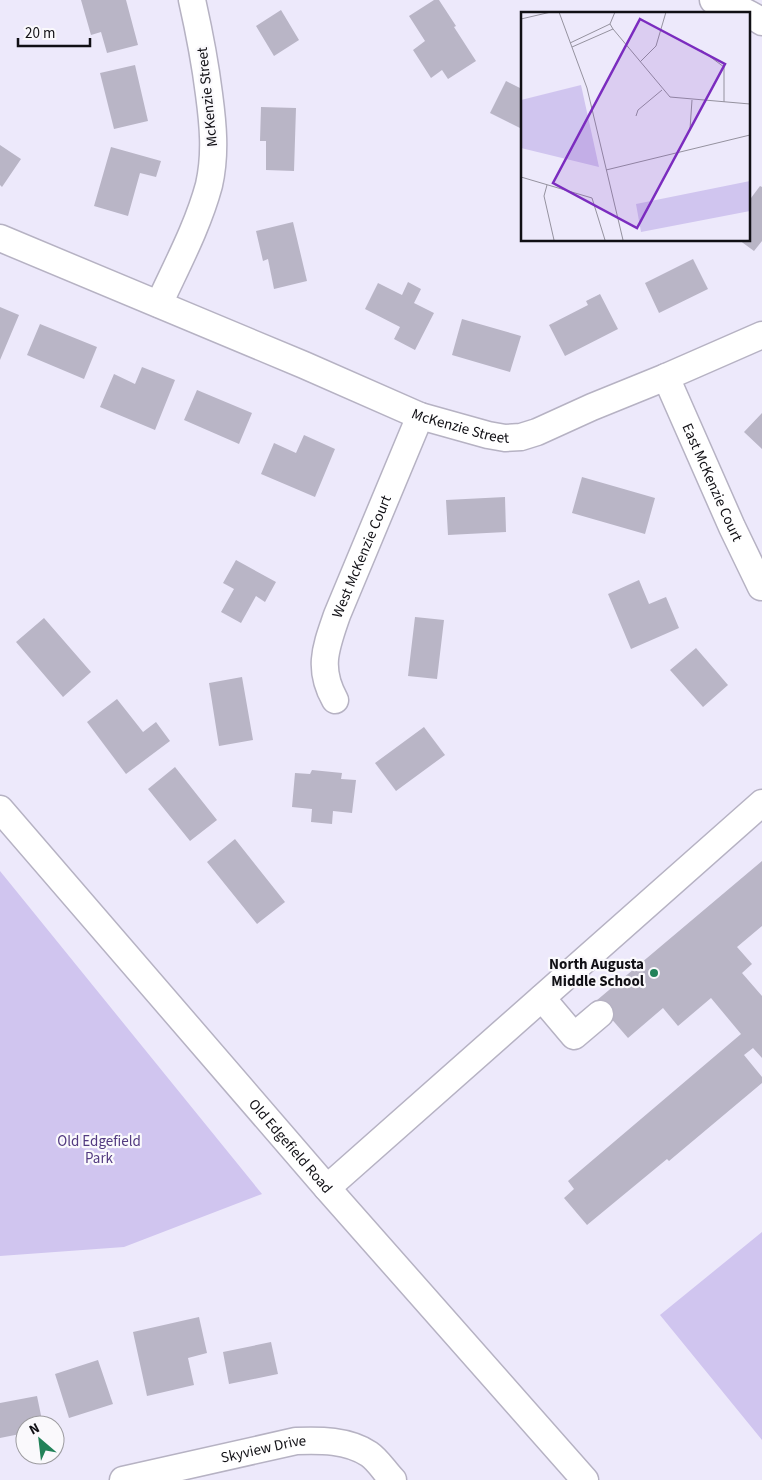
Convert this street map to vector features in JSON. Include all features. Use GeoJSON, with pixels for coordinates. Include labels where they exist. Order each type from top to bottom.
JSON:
{"type":"FeatureCollection","features":[{"type":"Feature","properties":{"kind":"street","name":"McKenzie Street"},"geometry":{"type":"LineString","coordinates":[[159,304],[201,208],[209,184],[213,159],[214,134],[204,55],[192,0]]}},
{"type":"Feature","properties":{"kind":"street"},"geometry":{"type":"LineString","coordinates":[[713,0],[747,12]]}},
{"type":"Feature","properties":{"kind":"street"},"geometry":{"type":"LineString","coordinates":[[750,14],[762,22]]}},
{"type":"Feature","properties":{"kind":"street","name":"McKenzie Street"},"geometry":{"type":"LineString","coordinates":[[0,238],[420,416],[504,438],[537,432],[762,335]]}},
{"type":"Feature","properties":{"kind":"street","name":"East McKenzie Court"},"geometry":{"type":"LineString","coordinates":[[666,378],[728,519],[761,587]]}},
{"type":"Feature","properties":{"kind":"street","name":"West McKenzie Court"},"geometry":{"type":"LineString","coordinates":[[335,700],[325,675],[324,660],[327,645],[337,615],[420,416]]}},
{"type":"Feature","properties":{"kind":"street"},"geometry":{"type":"LineString","coordinates":[[327,1188],[762,804]]}},
{"type":"Feature","properties":{"kind":"street","name":"Old Edgefield Road"},"geometry":{"type":"LineString","coordinates":[[0,809],[327,1188],[585,1480]]}},
{"type":"Feature","properties":{"kind":"street"},"geometry":{"type":"LineString","coordinates":[[542,998],[574,1036],[600,1014]]}},
{"type":"Feature","properties":{"kind":"street","name":"Skyview Drive"},"geometry":{"type":"LineString","coordinates":[[123,1480],[296,1441],[314,1440],[342,1444],[369,1454],[393,1480]]}},
{"type":"Feature","properties":{"kind":"green space","name":"Old Edgefield Park"},"geometry":{"type":"Polygon","coordinates":[[[0,871],[262,1194],[124,1247],[0,1256],[0,871]]]}},
{"type":"Feature","properties":{"kind":"green space"},"geometry":{"type":"Polygon","coordinates":[[[762,1232],[762,1440],[660,1315],[762,1232]]]}},
{"type":"Feature","properties":{"kind":"building"},"geometry":{"type":"Polygon","coordinates":[[[81,0],[126,0],[138,45],[107,53],[101,32],[91,35],[81,0]]]}},
{"type":"Feature","properties":{"kind":"building"},"geometry":{"type":"Polygon","coordinates":[[[434,0],[439,0],[476,61],[448,79],[442,70],[431,78],[413,50],[425,41],[409,16],[434,0]]]}},
{"type":"Feature","properties":{"kind":"building"},"geometry":{"type":"Polygon","coordinates":[[[281,10],[299,40],[274,56],[256,26],[281,10]]]}},
{"type":"Feature","properties":{"kind":"building"},"geometry":{"type":"Polygon","coordinates":[[[135,65],[148,121],[114,129],[100,73],[135,65]]]}},
{"type":"Feature","properties":{"kind":"building"},"geometry":{"type":"Polygon","coordinates":[[[506,81],[521,88],[521,128],[490,113],[506,81]]]}},
{"type":"Feature","properties":{"kind":"building"},"geometry":{"type":"Polygon","coordinates":[[[261,107],[296,108],[294,171],[266,170],[266,141],[260,141],[261,107]]]}},
{"type":"Feature","properties":{"kind":"building"},"geometry":{"type":"Polygon","coordinates":[[[0,145],[21,159],[2,187],[0,185],[0,145]]]}},
{"type":"Feature","properties":{"kind":"building"},"geometry":{"type":"Polygon","coordinates":[[[111,147],[161,161],[156,177],[140,173],[128,216],[94,206],[111,147]]]}},
{"type":"Feature","properties":{"kind":"building"},"geometry":{"type":"Polygon","coordinates":[[[760,186],[762,187],[762,241],[754,251],[740,241],[750,241],[750,199],[760,186]]]}},
{"type":"Feature","properties":{"kind":"building"},"geometry":{"type":"Polygon","coordinates":[[[293,222],[307,281],[274,289],[268,259],[263,261],[256,231],[293,222]]]}},
{"type":"Feature","properties":{"kind":"building"},"geometry":{"type":"Polygon","coordinates":[[[693,259],[708,289],[659,313],[645,283],[693,259]]]}},
{"type":"Feature","properties":{"kind":"building"},"geometry":{"type":"Polygon","coordinates":[[[408,282],[421,289],[414,303],[434,313],[415,350],[394,339],[400,327],[365,309],[378,283],[402,295],[408,282]]]}},
{"type":"Feature","properties":{"kind":"building"},"geometry":{"type":"Polygon","coordinates":[[[600,294],[618,329],[565,356],[549,325],[588,305],[586,301],[600,294]]]}},
{"type":"Feature","properties":{"kind":"building"},"geometry":{"type":"Polygon","coordinates":[[[0,307],[19,315],[0,360],[0,307]]]}},
{"type":"Feature","properties":{"kind":"building"},"geometry":{"type":"Polygon","coordinates":[[[462,319],[521,336],[510,372],[452,355],[462,319]]]}},
{"type":"Feature","properties":{"kind":"building"},"geometry":{"type":"Polygon","coordinates":[[[40,324],[97,347],[84,379],[27,355],[40,324]]]}},
{"type":"Feature","properties":{"kind":"building"},"geometry":{"type":"Polygon","coordinates":[[[142,367],[175,380],[155,430],[100,407],[114,374],[135,384],[142,367]]]}},
{"type":"Feature","properties":{"kind":"building"},"geometry":{"type":"Polygon","coordinates":[[[197,390],[252,413],[239,444],[184,420],[197,390]]]}},
{"type":"Feature","properties":{"kind":"building"},"geometry":{"type":"Polygon","coordinates":[[[762,413],[762,449],[744,432],[762,413]]]}},
{"type":"Feature","properties":{"kind":"building"},"geometry":{"type":"Polygon","coordinates":[[[304,435],[335,449],[315,497],[261,474],[274,443],[296,453],[304,435]]]}},
{"type":"Feature","properties":{"kind":"building"},"geometry":{"type":"Polygon","coordinates":[[[582,477],[655,498],[645,534],[572,513],[582,477]]]}},
{"type":"Feature","properties":{"kind":"building"},"geometry":{"type":"Polygon","coordinates":[[[505,497],[506,532],[448,535],[446,500],[505,497]]]}},
{"type":"Feature","properties":{"kind":"building"},"geometry":{"type":"Polygon","coordinates":[[[236,560],[276,582],[265,602],[256,596],[241,623],[221,612],[234,589],[223,583],[236,560]]]}},
{"type":"Feature","properties":{"kind":"building"},"geometry":{"type":"Polygon","coordinates":[[[639,580],[649,604],[666,597],[679,628],[631,649],[608,594],[639,580]]]}},
{"type":"Feature","properties":{"kind":"building"},"geometry":{"type":"Polygon","coordinates":[[[415,617],[444,620],[437,679],[408,676],[415,617]]]}},
{"type":"Feature","properties":{"kind":"building"},"geometry":{"type":"Polygon","coordinates":[[[44,618],[91,672],[63,697],[16,642],[44,618]]]}},
{"type":"Feature","properties":{"kind":"building"},"geometry":{"type":"Polygon","coordinates":[[[696,648],[728,685],[703,707],[670,670],[696,648]]]}},
{"type":"Feature","properties":{"kind":"building"},"geometry":{"type":"Polygon","coordinates":[[[242,677],[253,740],[219,746],[209,683],[242,677]]]}},
{"type":"Feature","properties":{"kind":"building"},"geometry":{"type":"Polygon","coordinates":[[[117,699],[143,732],[156,722],[170,741],[126,774],[87,722],[117,699]]]}},
{"type":"Feature","properties":{"kind":"building"},"geometry":{"type":"Polygon","coordinates":[[[424,727],[445,755],[396,791],[375,763],[424,727]]]}},
{"type":"Feature","properties":{"kind":"building"},"geometry":{"type":"Polygon","coordinates":[[[175,767],[217,820],[190,841],[148,789],[175,767]]]}},
{"type":"Feature","properties":{"kind":"building"},"geometry":{"type":"Polygon","coordinates":[[[312,770],[342,773],[341,779],[356,780],[352,813],[333,811],[332,824],[311,822],[312,809],[292,807],[295,773],[310,774],[312,770]]]}},
{"type":"Feature","properties":{"kind":"building"},"geometry":{"type":"Polygon","coordinates":[[[235,839],[285,902],[257,924],[207,862],[235,839]]]}},
{"type":"Feature","properties":{"kind":"building"},"geometry":{"type":"Polygon","coordinates":[[[762,861],[762,926],[737,947],[752,964],[742,973],[762,996],[762,1058],[753,1048],[744,1055],[762,1077],[762,1083],[669,1161],[667,1159],[587,1225],[564,1198],[574,1189],[568,1181],[741,1034],[711,998],[678,1026],[663,1008],[628,1038],[596,1001],[762,861]]]}},
{"type":"Feature","properties":{"kind":"building"},"geometry":{"type":"Polygon","coordinates":[[[199,1317],[207,1353],[188,1358],[194,1385],[147,1396],[133,1332],[199,1317]]]}},
{"type":"Feature","properties":{"kind":"building"},"geometry":{"type":"Polygon","coordinates":[[[271,1342],[278,1374],[229,1384],[223,1352],[271,1342]]]}},
{"type":"Feature","properties":{"kind":"building"},"geometry":{"type":"Polygon","coordinates":[[[98,1360],[113,1404],[69,1418],[55,1374],[98,1360]]]}},
{"type":"Feature","properties":{"kind":"building"},"geometry":{"type":"Polygon","coordinates":[[[37,1396],[41,1415],[15,1415],[15,1435],[0,1438],[0,1403],[37,1396]]]}},
{"type":"Feature","properties":{"kind":"place","name":"North Augusta Middle School"},"geometry":{"type":"Point","coordinates":[654,973]}}]}
